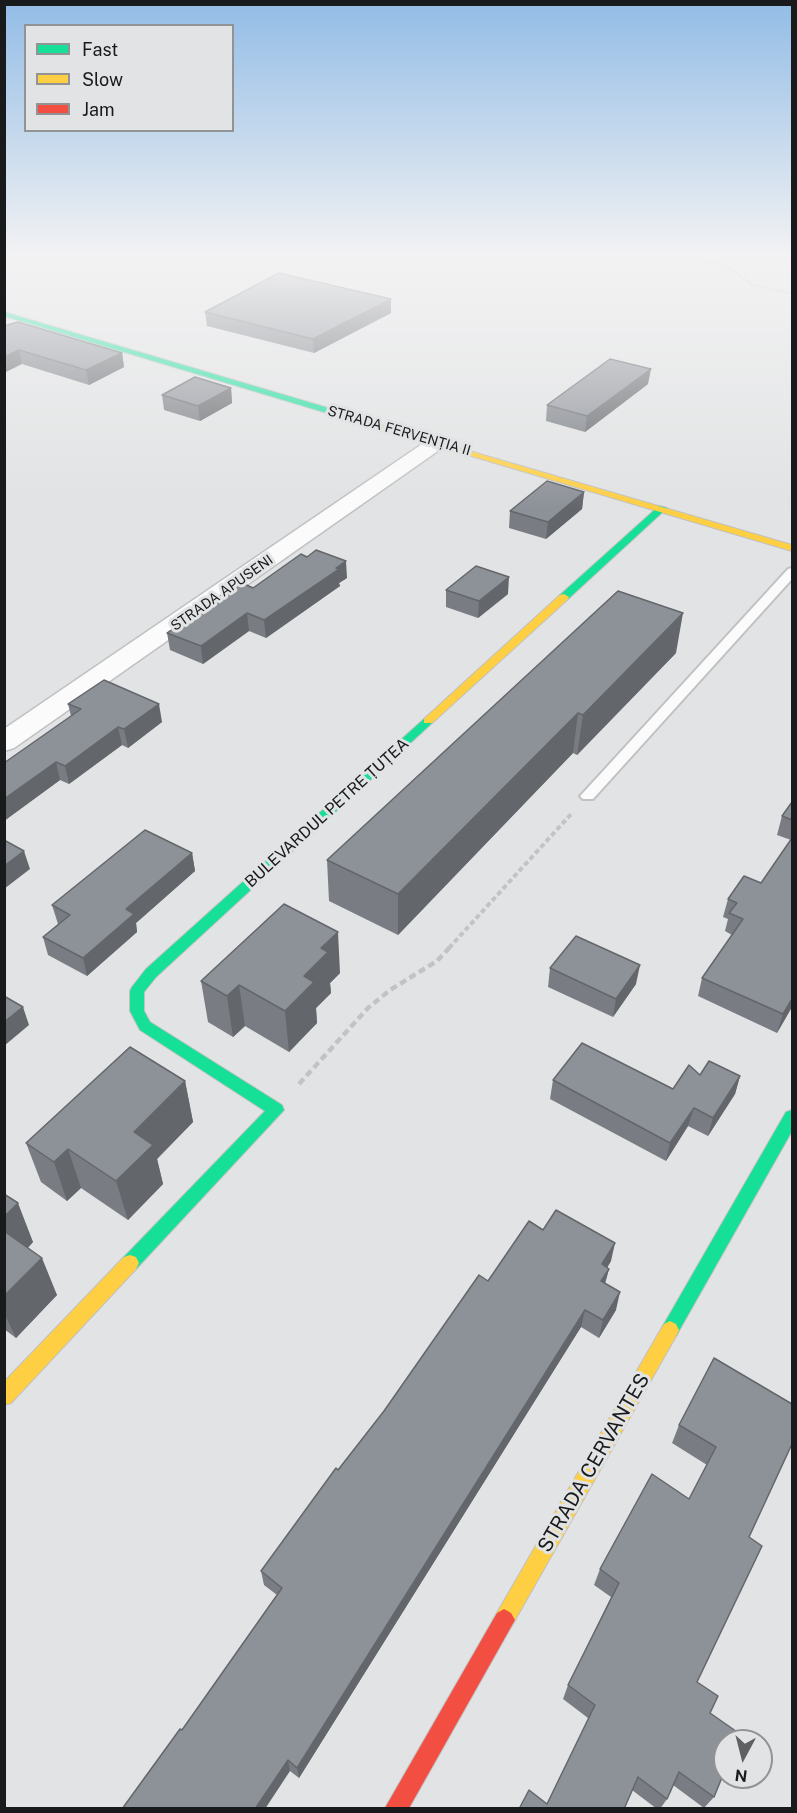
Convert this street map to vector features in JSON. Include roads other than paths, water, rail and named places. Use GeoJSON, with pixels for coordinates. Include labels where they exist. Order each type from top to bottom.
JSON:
{"type":"FeatureCollection","features":[{"type":"Feature","properties":{"kind":"street","name":"STRADA FERVENȚIA II"},"geometry":{"type":"LineString","coordinates":[[87,339],[792,548]]}},
{"type":"Feature","properties":{"kind":"street","name":"STRADA APUSENI"},"geometry":{"type":"LineString","coordinates":[[4,742],[438,442]]}},
{"type":"Feature","properties":{"kind":"street","name":"BULEVARDUL PETRE ȚUȚEA"},"geometry":{"type":"LineString","coordinates":[[4,1396],[276,1110],[145,1026],[137,1011],[137,991],[151,973],[662,508]]}},
{"type":"Feature","properties":{"kind":"street","name":"STRADA CERVANTES"},"geometry":{"type":"LineString","coordinates":[[396,1809],[792,1117]]}},
{"type":"Feature","properties":{"kind":"lane"},"geometry":{"type":"LineString","coordinates":[[588,796],[792,572]]}}]}
